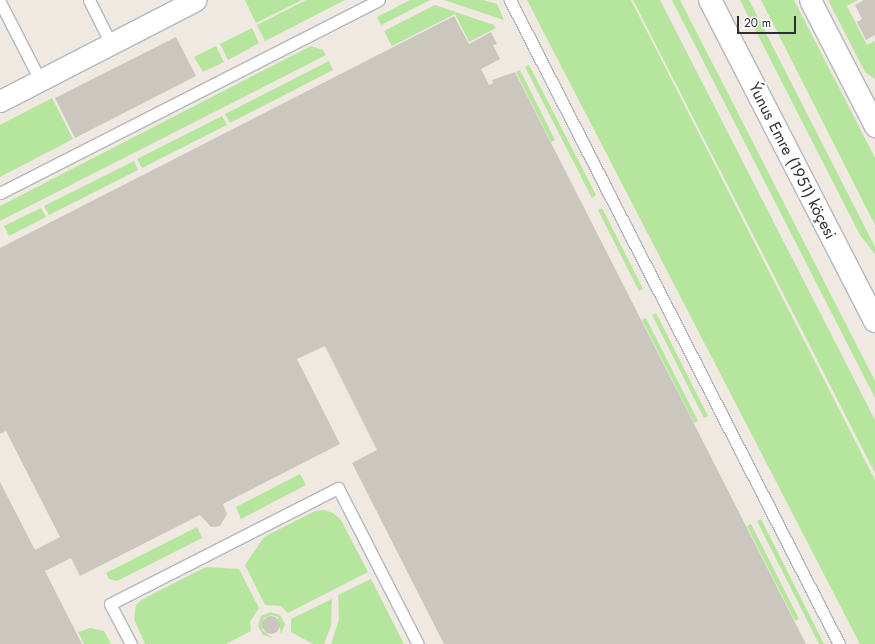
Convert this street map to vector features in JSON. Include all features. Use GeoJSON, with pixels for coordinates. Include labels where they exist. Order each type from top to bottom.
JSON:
{"type":"FeatureCollection","features":[{"type":"Feature","properties":{"kind":"street"},"geometry":{"type":"LineString","coordinates":[[0,101],[196,0]]}},
{"type":"Feature","properties":{"kind":"street","name":"Ýunus Emre (1951) köçesi"},"geometry":{"type":"LineString","coordinates":[[710,0],[875,321]]}},
{"type":"Feature","properties":{"kind":"street"},"geometry":{"type":"LineString","coordinates":[[810,0],[870,103],[875,126]]}},
{"type":"Feature","properties":{"kind":"lane"},"geometry":{"type":"LineString","coordinates":[[89,0],[111,44]]}},
{"type":"Feature","properties":{"kind":"lane"},"geometry":{"type":"LineString","coordinates":[[0,193],[379,0]]}},
{"type":"Feature","properties":{"kind":"lane"},"geometry":{"type":"LineString","coordinates":[[510,0],[839,644]]}},
{"type":"Feature","properties":{"kind":"lane"},"geometry":{"type":"LineString","coordinates":[[0,2],[40,80]]}},
{"type":"Feature","properties":{"kind":"lane"},"geometry":{"type":"LineString","coordinates":[[131,644],[110,604],[338,488],[418,644]]}},
{"type":"Feature","properties":{"kind":"green space"},"geometry":{"type":"Polygon","coordinates":[[[245,0],[302,0],[256,23],[245,0]]]}},
{"type":"Feature","properties":{"kind":"green space"},"geometry":{"type":"Polygon","coordinates":[[[306,0],[345,0],[265,41],[257,25],[306,0]]]}},
{"type":"Feature","properties":{"kind":"green space"},"geometry":{"type":"Polygon","coordinates":[[[410,0],[430,0],[381,25],[377,17],[410,0]]]}},
{"type":"Feature","properties":{"kind":"green space"},"geometry":{"type":"Polygon","coordinates":[[[444,0],[483,0],[497,4],[504,20],[444,0]]]}},
{"type":"Feature","properties":{"kind":"green space"},"geometry":{"type":"Polygon","coordinates":[[[527,0],[631,0],[875,480],[875,644],[860,644],[527,0]]]}},
{"type":"Feature","properties":{"kind":"green space"},"geometry":{"type":"Polygon","coordinates":[[[633,0],[660,0],[875,420],[875,473],[633,0]]]}},
{"type":"Feature","properties":{"kind":"green space"},"geometry":{"type":"Polygon","coordinates":[[[672,0],[680,0],[875,381],[875,398],[672,0]]]}},
{"type":"Feature","properties":{"kind":"green space"},"geometry":{"type":"Polygon","coordinates":[[[740,0],[749,0],[875,247],[875,254],[860,235],[740,0]]]}},
{"type":"Feature","properties":{"kind":"green space"},"geometry":{"type":"Polygon","coordinates":[[[761,0],[794,0],[875,158],[875,225],[761,0]]]}},
{"type":"Feature","properties":{"kind":"green space"},"geometry":{"type":"Polygon","coordinates":[[[828,0],[858,0],[847,6],[867,45],[875,41],[875,79],[865,72],[828,0]]]}},
{"type":"Feature","properties":{"kind":"green space"},"geometry":{"type":"Polygon","coordinates":[[[435,5],[494,25],[496,28],[469,42],[455,14],[392,46],[384,31],[435,5]]]}},
{"type":"Feature","properties":{"kind":"green space"},"geometry":{"type":"Polygon","coordinates":[[[252,28],[259,43],[228,60],[220,44],[252,28]]]}},
{"type":"Feature","properties":{"kind":"green space"},"geometry":{"type":"Polygon","coordinates":[[[216,46],[224,62],[203,72],[194,57],[216,46]]]}},
{"type":"Feature","properties":{"kind":"green space"},"geometry":{"type":"Polygon","coordinates":[[[311,46],[323,50],[326,55],[0,221],[0,206],[311,46]]]}},
{"type":"Feature","properties":{"kind":"green space"},"geometry":{"type":"Polygon","coordinates":[[[329,61],[333,70],[230,123],[225,114],[329,61]]]}},
{"type":"Feature","properties":{"kind":"green space"},"geometry":{"type":"Polygon","coordinates":[[[529,65],[596,195],[592,198],[525,67],[529,65]]]}},
{"type":"Feature","properties":{"kind":"green space"},"geometry":{"type":"Polygon","coordinates":[[[520,70],[555,140],[551,142],[516,72],[520,70]]]}},
{"type":"Feature","properties":{"kind":"green space"},"geometry":{"type":"Polygon","coordinates":[[[52,98],[73,139],[0,177],[0,125],[52,98]]]}},
{"type":"Feature","properties":{"kind":"green space"},"geometry":{"type":"Polygon","coordinates":[[[222,116],[227,125],[142,168],[137,159],[222,116]]]}},
{"type":"Feature","properties":{"kind":"green space"},"geometry":{"type":"Polygon","coordinates":[[[134,161],[138,170],[49,215],[44,206],[134,161]]]}},
{"type":"Feature","properties":{"kind":"green space"},"geometry":{"type":"Polygon","coordinates":[[[41,208],[46,217],[9,236],[4,226],[41,208]]]}},
{"type":"Feature","properties":{"kind":"green space"},"geometry":{"type":"Polygon","coordinates":[[[602,208],[643,289],[639,291],[598,210],[602,208]]]}},
{"type":"Feature","properties":{"kind":"green space"},"geometry":{"type":"Polygon","coordinates":[[[656,313],[708,416],[704,418],[652,315],[656,313]]]}},
{"type":"Feature","properties":{"kind":"green space"},"geometry":{"type":"Polygon","coordinates":[[[646,318],[698,421],[694,423],[642,320],[646,318]]]}},
{"type":"Feature","properties":{"kind":"green space"},"geometry":{"type":"Polygon","coordinates":[[[300,474],[306,485],[241,519],[236,507],[300,474]]]}},
{"type":"Feature","properties":{"kind":"green space"},"geometry":{"type":"Polygon","coordinates":[[[324,510],[333,513],[341,520],[368,572],[288,613],[281,606],[265,605],[245,565],[264,537],[315,511],[324,510]]]}},
{"type":"Feature","properties":{"kind":"green space"},"geometry":{"type":"Polygon","coordinates":[[[761,519],[824,644],[819,644],[757,521],[761,519]]]}},
{"type":"Feature","properties":{"kind":"green space"},"geometry":{"type":"Polygon","coordinates":[[[751,524],[799,619],[795,621],[747,526],[751,524]]]}},
{"type":"Feature","properties":{"kind":"green space"},"geometry":{"type":"Polygon","coordinates":[[[197,527],[202,538],[117,581],[109,579],[106,573],[197,527]]]}},
{"type":"Feature","properties":{"kind":"green space"},"geometry":{"type":"Polygon","coordinates":[[[206,567],[239,569],[259,608],[250,622],[251,631],[226,644],[145,644],[134,619],[136,605],[143,599],[206,567]]]}},
{"type":"Feature","properties":{"kind":"green space"},"geometry":{"type":"Polygon","coordinates":[[[371,579],[404,644],[331,644],[339,619],[338,595],[371,579]]]}},
{"type":"Feature","properties":{"kind":"green space"},"geometry":{"type":"Polygon","coordinates":[[[332,599],[331,626],[324,644],[313,644],[291,632],[291,619],[332,599]]]}},
{"type":"Feature","properties":{"kind":"green space"},"geometry":{"type":"Polygon","coordinates":[[[270,612],[280,615],[285,624],[281,634],[278,617],[271,615],[264,618],[262,630],[273,638],[263,635],[258,626],[261,616],[270,612]]]}},
{"type":"Feature","properties":{"kind":"green space"},"geometry":{"type":"Polygon","coordinates":[[[90,628],[104,631],[111,644],[84,644],[78,632],[90,628]]]}},
{"type":"Feature","properties":{"kind":"building"},"geometry":{"type":"Polygon","coordinates":[[[864,0],[875,0],[875,35],[866,40],[857,22],[862,19],[855,5],[864,0]]]}},
{"type":"Feature","properties":{"kind":"building"},"geometry":{"type":"Polygon","coordinates":[[[454,16],[469,44],[491,32],[497,44],[493,45],[500,59],[481,69],[489,85],[493,83],[492,80],[515,72],[806,644],[444,644],[352,463],[377,450],[325,346],[297,359],[340,444],[223,504],[227,514],[220,526],[211,527],[200,515],[80,576],[71,558],[45,571],[82,644],[0,644],[0,482],[35,550],[60,537],[6,431],[0,434],[0,248],[454,16]]]}},
{"type":"Feature","properties":{"kind":"building"},"geometry":{"type":"Polygon","coordinates":[[[176,37],[196,76],[75,138],[55,98],[176,37]]]}},
{"type":"Feature","properties":{"kind":"building"},"geometry":{"type":"Polygon","coordinates":[[[271,616],[277,619],[280,625],[277,631],[271,634],[265,631],[262,625],[265,619],[271,616]]]}}]}
